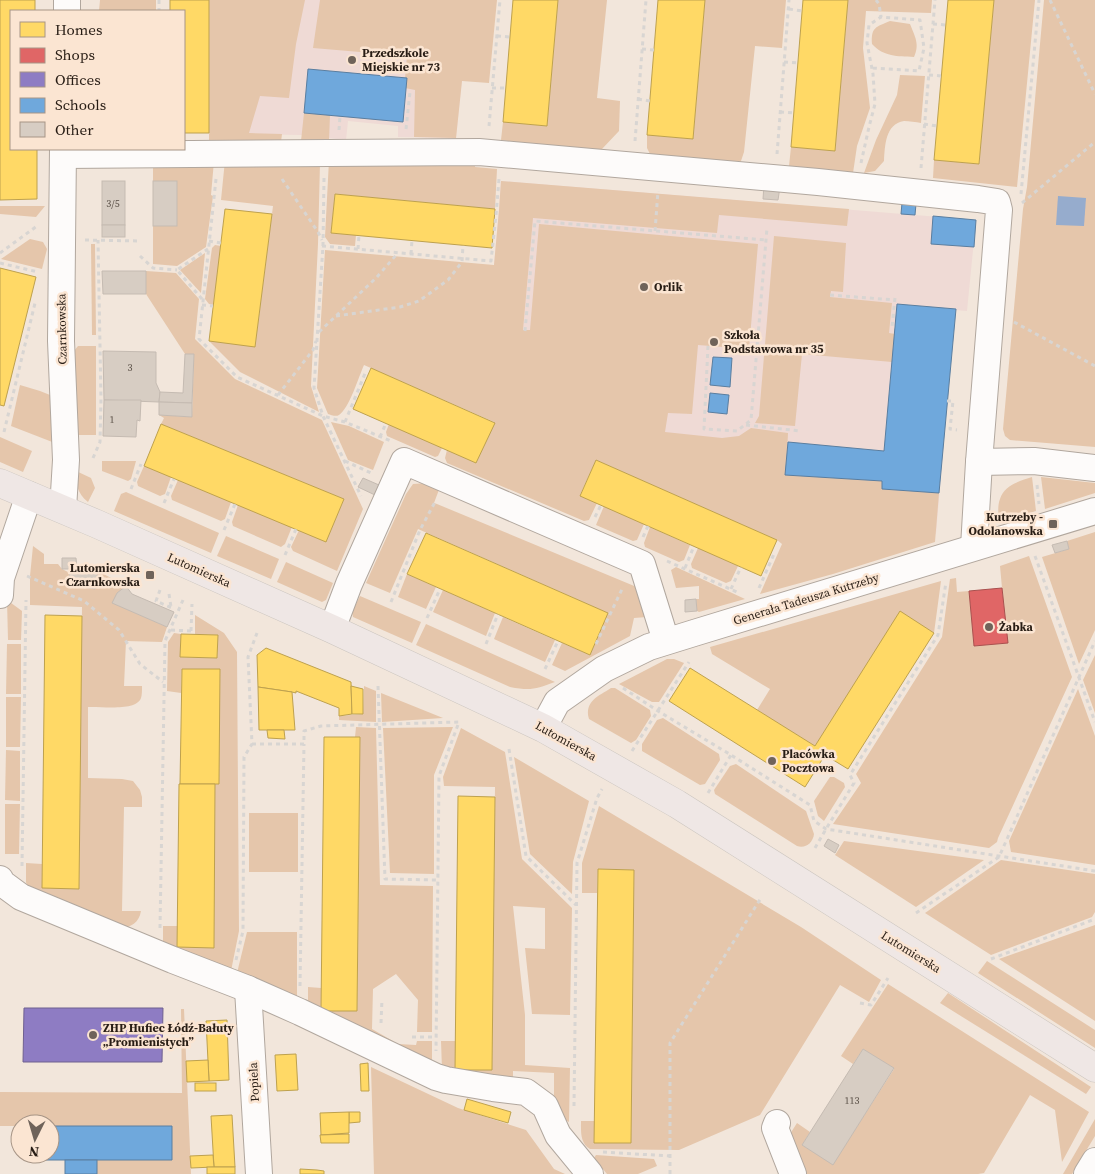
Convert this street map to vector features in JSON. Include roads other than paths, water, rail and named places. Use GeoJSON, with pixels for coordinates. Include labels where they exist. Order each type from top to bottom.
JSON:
{"type":"FeatureCollection","features":[{"type":"Feature","properties":{"kind":"main road","name":"Lutomierska"},"geometry":{"type":"LineString","coordinates":[[0,483],[332,629],[543,728],[677,804],[1095,1068]]}},
{"type":"Feature","properties":{"kind":"street"},"geometry":{"type":"LineString","coordinates":[[63,152],[219,154],[500,153],[858,186],[998,202],[999,210],[974,547]]}},
{"type":"Feature","properties":{"kind":"street","name":"Czarnkowska"},"geometry":{"type":"LineString","coordinates":[[63,152],[61,341],[66,460],[63,510]]}},
{"type":"Feature","properties":{"kind":"street"},"geometry":{"type":"LineString","coordinates":[[332,629],[404,461],[642,564],[666,641]]}},
{"type":"Feature","properties":{"kind":"street"},"geometry":{"type":"LineString","coordinates":[[979,462],[1034,461],[1095,468]]}},
{"type":"Feature","properties":{"kind":"street"},"geometry":{"type":"LineString","coordinates":[[0,595],[1,578],[28,495]]}},
{"type":"Feature","properties":{"kind":"street","name":"Generała Tadeusza Kutrzeby"},"geometry":{"type":"LineString","coordinates":[[543,728],[557,702],[604,670],[648,648],[756,607],[1095,512]]}},
{"type":"Feature","properties":{"kind":"street"},"geometry":{"type":"LineString","coordinates":[[0,880],[22,897],[300,1012],[436,1077],[526,1092],[545,1106],[558,1135],[593,1163]]}},
{"type":"Feature","properties":{"kind":"street","name":"Popiela"},"geometry":{"type":"LineString","coordinates":[[240,986],[259,1174]]}},
{"type":"Feature","properties":{"kind":"street"},"geometry":{"type":"LineString","coordinates":[[777,1123],[775,1128],[793,1174]]}},
{"type":"Feature","properties":{"kind":"street"},"geometry":{"type":"LineString","coordinates":[[1087,1174],[1095,1161]]}},
{"type":"Feature","properties":{"kind":"water"},"geometry":{"type":"Polygon","coordinates":[[[1058,196],[1086,198],[1084,226],[1056,225],[1058,196]]]}},
{"type":"Feature","properties":{"kind":"place","name":"Przedszkole Miejskie nr 73"},"geometry":{"type":"Point","coordinates":[352,60]}},
{"type":"Feature","properties":{"kind":"place","name":"Orlik"},"geometry":{"type":"Point","coordinates":[644,287]}},
{"type":"Feature","properties":{"kind":"place","name":"Szkoła Podstawowa nr 35"},"geometry":{"type":"Point","coordinates":[714,342]}},
{"type":"Feature","properties":{"kind":"place","name":"Kutrzeby - Odolanowska"},"geometry":{"type":"Point","coordinates":[1053,524]}},
{"type":"Feature","properties":{"kind":"place","name":"Lutomierska - Czarnkowska"},"geometry":{"type":"Point","coordinates":[150,575]}},
{"type":"Feature","properties":{"kind":"place","name":"Żabka"},"geometry":{"type":"Point","coordinates":[989,627]}},
{"type":"Feature","properties":{"kind":"place","name":"Placówka Pocztowa"},"geometry":{"type":"Point","coordinates":[772,761]}},
{"type":"Feature","properties":{"kind":"place","name":"ZHP Hufiec Łódź-Bałuty „Promienistych”"},"geometry":{"type":"Point","coordinates":[93,1035]}}]}
